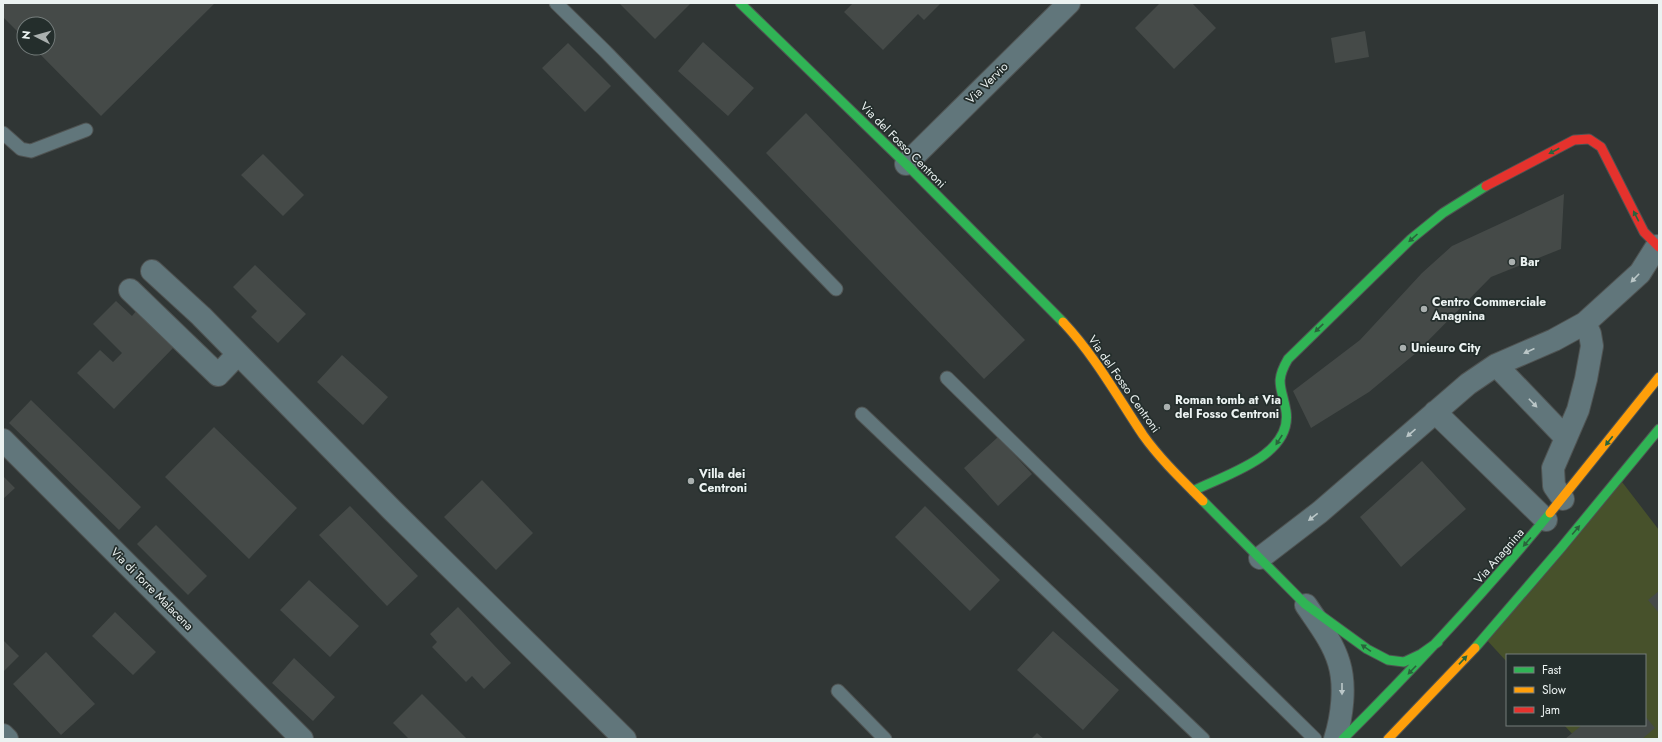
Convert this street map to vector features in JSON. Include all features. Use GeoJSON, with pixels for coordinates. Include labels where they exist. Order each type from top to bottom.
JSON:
{"type":"FeatureCollection","features":[{"type":"Feature","properties":{"kind":"street","name":"Via del Fosso Centroni"},"geometry":{"type":"LineString","coordinates":[[740,3],[906,164],[1080,340],[1144,436],[1164,460],[1305,604],[1367,649],[1388,660],[1404,662],[1421,654],[1438,642]]}},
{"type":"Feature","properties":{"kind":"street","name":"Via Vervio"},"geometry":{"type":"LineString","coordinates":[[906,164],[1069,3]]}},
{"type":"Feature","properties":{"kind":"street"},"geometry":{"type":"LineString","coordinates":[[1193,491],[1264,456],[1279,442],[1284,431],[1286,413],[1279,379],[1282,369],[1291,356],[1417,235],[1449,209],[1487,186],[1574,140],[1588,139],[1601,147],[1644,232],[1658,249],[1640,272],[1585,323],[1554,340],[1496,365],[1468,384],[1320,512],[1260,558]]}},
{"type":"Feature","properties":{"kind":"street"},"geometry":{"type":"LineString","coordinates":[[152,271],[201,316],[392,510],[625,739]]}},
{"type":"Feature","properties":{"kind":"street"},"geometry":{"type":"LineString","coordinates":[[130,290],[218,375],[238,354]]}},
{"type":"Feature","properties":{"kind":"street"},"geometry":{"type":"LineString","coordinates":[[1563,499],[1554,486],[1553,468],[1578,410],[1590,358],[1592,346],[1590,334],[1585,323]]}},
{"type":"Feature","properties":{"kind":"street"},"geometry":{"type":"LineString","coordinates":[[1623,424],[1659,364]]}},
{"type":"Feature","properties":{"kind":"street"},"geometry":{"type":"LineString","coordinates":[[1496,365],[1566,438]]}},
{"type":"Feature","properties":{"kind":"street","name":"Via Anagnina"},"geometry":{"type":"LineString","coordinates":[[1343,739],[1438,642],[1546,520],[1659,377]]}},
{"type":"Feature","properties":{"kind":"street"},"geometry":{"type":"LineString","coordinates":[[1435,412],[1546,520]]}},
{"type":"Feature","properties":{"kind":"street"},"geometry":{"type":"LineString","coordinates":[[1388,739],[1501,618],[1583,523],[1659,429]]}},
{"type":"Feature","properties":{"kind":"street","name":"Via di Torre Malacena"},"geometry":{"type":"LineString","coordinates":[[3,440],[302,739]]}},
{"type":"Feature","properties":{"kind":"street"},"geometry":{"type":"LineString","coordinates":[[1305,604],[1327,638],[1340,664],[1342,692],[1340,716],[1335,739]]}},
{"type":"Feature","properties":{"kind":"street"},"geometry":{"type":"LineString","coordinates":[[3,735],[7,739]]}},
{"type":"Feature","properties":{"kind":"lane"},"geometry":{"type":"LineString","coordinates":[[556,3],[605,50],[836,289]]}},
{"type":"Feature","properties":{"kind":"lane"},"geometry":{"type":"LineString","coordinates":[[3,133],[18,146],[26,151],[31,151],[86,130]]}},
{"type":"Feature","properties":{"kind":"lane"},"geometry":{"type":"LineString","coordinates":[[947,378],[1315,739]]}},
{"type":"Feature","properties":{"kind":"lane"},"geometry":{"type":"LineString","coordinates":[[862,414],[1204,739]]}},
{"type":"Feature","properties":{"kind":"lane"},"geometry":{"type":"LineString","coordinates":[[838,691],[885,739]]}},
{"type":"Feature","properties":{"kind":"green space"},"geometry":{"type":"Polygon","coordinates":[[[1619,478],[1659,530],[1659,739],[1577,739],[1565,726],[1646,726],[1646,654],[1506,654],[1506,661],[1484,637],[1619,478]]]}},
{"type":"Feature","properties":{"kind":"building"},"geometry":{"type":"Polygon","coordinates":[[[3,3],[215,3],[101,116],[42,56],[56,56],[56,16],[16,16],[16,30],[3,17],[3,3]]]}},
{"type":"Feature","properties":{"kind":"building"},"geometry":{"type":"Polygon","coordinates":[[[619,3],[691,3],[655,39],[619,3]]]}},
{"type":"Feature","properties":{"kind":"building"},"geometry":{"type":"Polygon","coordinates":[[[853,3],[941,3],[924,20],[918,14],[883,50],[844,12],[853,3]]]}},
{"type":"Feature","properties":{"kind":"building"},"geometry":{"type":"Polygon","coordinates":[[[1160,3],[1192,3],[1216,28],[1174,69],[1135,28],[1160,3]]]}},
{"type":"Feature","properties":{"kind":"building"},"geometry":{"type":"Polygon","coordinates":[[[1365,31],[1369,57],[1335,63],[1331,38],[1365,31]]]}},
{"type":"Feature","properties":{"kind":"building"},"geometry":{"type":"Polygon","coordinates":[[[703,42],[754,88],[728,116],[678,71],[703,42]]]}},
{"type":"Feature","properties":{"kind":"building"},"geometry":{"type":"Polygon","coordinates":[[[568,43],[611,86],[585,112],[542,68],[568,43]]]}},
{"type":"Feature","properties":{"kind":"building"},"geometry":{"type":"Polygon","coordinates":[[[806,113],[1025,340],[984,379],[766,153],[806,113]]]}},
{"type":"Feature","properties":{"kind":"building"},"geometry":{"type":"Polygon","coordinates":[[[263,154],[304,195],[283,216],[241,175],[263,154]]]}},
{"type":"Feature","properties":{"kind":"building","name":"Centro Commerciale Anagnina"},"geometry":{"type":"Polygon","coordinates":[[[1564,194],[1561,249],[1491,277],[1416,353],[1369,392],[1311,428],[1293,391],[1360,340],[1422,273],[1452,246],[1564,194]]]}},
{"type":"Feature","properties":{"kind":"building"},"geometry":{"type":"Polygon","coordinates":[[[255,265],[306,314],[278,343],[251,317],[257,311],[233,287],[255,265]]]}},
{"type":"Feature","properties":{"kind":"building"},"geometry":{"type":"Polygon","coordinates":[[[116,301],[132,316],[137,310],[174,347],[114,409],[77,373],[100,350],[113,362],[122,353],[93,324],[116,301]]]}},
{"type":"Feature","properties":{"kind":"building"},"geometry":{"type":"Polygon","coordinates":[[[342,355],[388,397],[363,425],[317,382],[342,355]]]}},
{"type":"Feature","properties":{"kind":"building"},"geometry":{"type":"Polygon","coordinates":[[[31,400],[141,507],[119,530],[9,423],[31,400]]]}},
{"type":"Feature","properties":{"kind":"building"},"geometry":{"type":"Polygon","coordinates":[[[214,427],[297,508],[249,559],[165,477],[214,427]]]}},
{"type":"Feature","properties":{"kind":"building"},"geometry":{"type":"Polygon","coordinates":[[[998,437],[1032,474],[998,506],[964,468],[998,437]]]}},
{"type":"Feature","properties":{"kind":"building"},"geometry":{"type":"Polygon","coordinates":[[[1422,461],[1466,509],[1401,567],[1360,517],[1422,461]]]}},
{"type":"Feature","properties":{"kind":"building"},"geometry":{"type":"Polygon","coordinates":[[[3,476],[15,488],[3,499],[3,476]]]}},
{"type":"Feature","properties":{"kind":"building"},"geometry":{"type":"Polygon","coordinates":[[[482,480],[533,533],[496,570],[444,517],[482,480]]]}},
{"type":"Feature","properties":{"kind":"building"},"geometry":{"type":"Polygon","coordinates":[[[350,506],[418,576],[387,606],[319,535],[350,506]]]}},
{"type":"Feature","properties":{"kind":"building"},"geometry":{"type":"Polygon","coordinates":[[[925,506],[1000,580],[970,611],[895,537],[925,506]]]}},
{"type":"Feature","properties":{"kind":"building"},"geometry":{"type":"Polygon","coordinates":[[[156,525],[207,576],[188,595],[137,544],[156,525]]]}},
{"type":"Feature","properties":{"kind":"building"},"geometry":{"type":"Polygon","coordinates":[[[309,580],[359,626],[330,657],[280,610],[309,580]]]}},
{"type":"Feature","properties":{"kind":"building"},"geometry":{"type":"Polygon","coordinates":[[[1659,591],[1659,613],[1648,600],[1659,591]]]}},
{"type":"Feature","properties":{"kind":"building"},"geometry":{"type":"Polygon","coordinates":[[[458,607],[511,663],[484,689],[472,676],[466,682],[432,647],[437,642],[430,634],[458,607]]]}},
{"type":"Feature","properties":{"kind":"building"},"geometry":{"type":"Polygon","coordinates":[[[115,612],[156,652],[133,675],[92,636],[115,612]]]}},
{"type":"Feature","properties":{"kind":"building"},"geometry":{"type":"Polygon","coordinates":[[[1053,631],[1119,690],[1083,730],[1017,670],[1053,631]]]}},
{"type":"Feature","properties":{"kind":"building"},"geometry":{"type":"Polygon","coordinates":[[[3,640],[19,656],[3,672],[3,640]]]}},
{"type":"Feature","properties":{"kind":"building"},"geometry":{"type":"Polygon","coordinates":[[[46,652],[95,704],[61,735],[13,684],[46,652]]]}},
{"type":"Feature","properties":{"kind":"building"},"geometry":{"type":"Polygon","coordinates":[[[294,658],[335,697],[313,721],[272,683],[294,658]]]}},
{"type":"Feature","properties":{"kind":"building"},"geometry":{"type":"Polygon","coordinates":[[[422,694],[467,739],[409,739],[393,723],[422,694]]]}},
{"type":"Feature","properties":{"kind":"building"},"geometry":{"type":"Polygon","coordinates":[[[1646,717],[1655,728],[1642,739],[1565,739],[1581,726],[1646,726],[1646,717]]]}},
{"type":"Feature","properties":{"kind":"building"},"geometry":{"type":"Polygon","coordinates":[[[1037,733],[1044,739],[1031,739],[1037,733]]]}},
{"type":"Feature","properties":{"kind":"traffic: fast"},"geometry":{"type":"LineString","coordinates":[[740,3],[906,164],[1063,322]]}},
{"type":"Feature","properties":{"kind":"traffic: fast"},"geometry":{"type":"LineString","coordinates":[[1193,491],[1238,471],[1268,452],[1279,440],[1285,427],[1286,411],[1280,380],[1281,374],[1288,359],[1411,239],[1443,213],[1486,186]]}},
{"type":"Feature","properties":{"kind":"traffic: fast"},"geometry":{"type":"LineString","coordinates":[[1475,648],[1561,548],[1659,429]]}},
{"type":"Feature","properties":{"kind":"traffic: fast"},"geometry":{"type":"LineString","coordinates":[[1203,501],[1305,604],[1367,649],[1388,660],[1404,662],[1421,654],[1438,642]]}},
{"type":"Feature","properties":{"kind":"traffic: fast"},"geometry":{"type":"LineString","coordinates":[[1343,739],[1449,629],[1550,513]]}},
{"type":"Feature","properties":{"kind":"traffic: slow"},"geometry":{"type":"LineString","coordinates":[[1063,322],[1096,362],[1150,444],[1203,501]]}},
{"type":"Feature","properties":{"kind":"traffic: slow"},"geometry":{"type":"LineString","coordinates":[[1550,513],[1659,377]]}},
{"type":"Feature","properties":{"kind":"traffic: slow"},"geometry":{"type":"LineString","coordinates":[[1388,739],[1475,648]]}},
{"type":"Feature","properties":{"kind":"traffic: jam"},"geometry":{"type":"LineString","coordinates":[[1486,186],[1574,140],[1589,139],[1601,147],[1644,232],[1659,247]]}},
{"type":"Feature","properties":{"kind":"place","name":"Bar"},"geometry":{"type":"Point","coordinates":[1512,262]}},
{"type":"Feature","properties":{"kind":"place","name":"Centro Commerciale Anagnina"},"geometry":{"type":"Point","coordinates":[1424,309]}},
{"type":"Feature","properties":{"kind":"place","name":"Unieuro City"},"geometry":{"type":"Point","coordinates":[1403,348]}},
{"type":"Feature","properties":{"kind":"place","name":"Roman tomb at Via del Fosso Centroni"},"geometry":{"type":"Point","coordinates":[1167,407]}},
{"type":"Feature","properties":{"kind":"place","name":"Villa dei Centroni"},"geometry":{"type":"Point","coordinates":[691,481]}}]}
